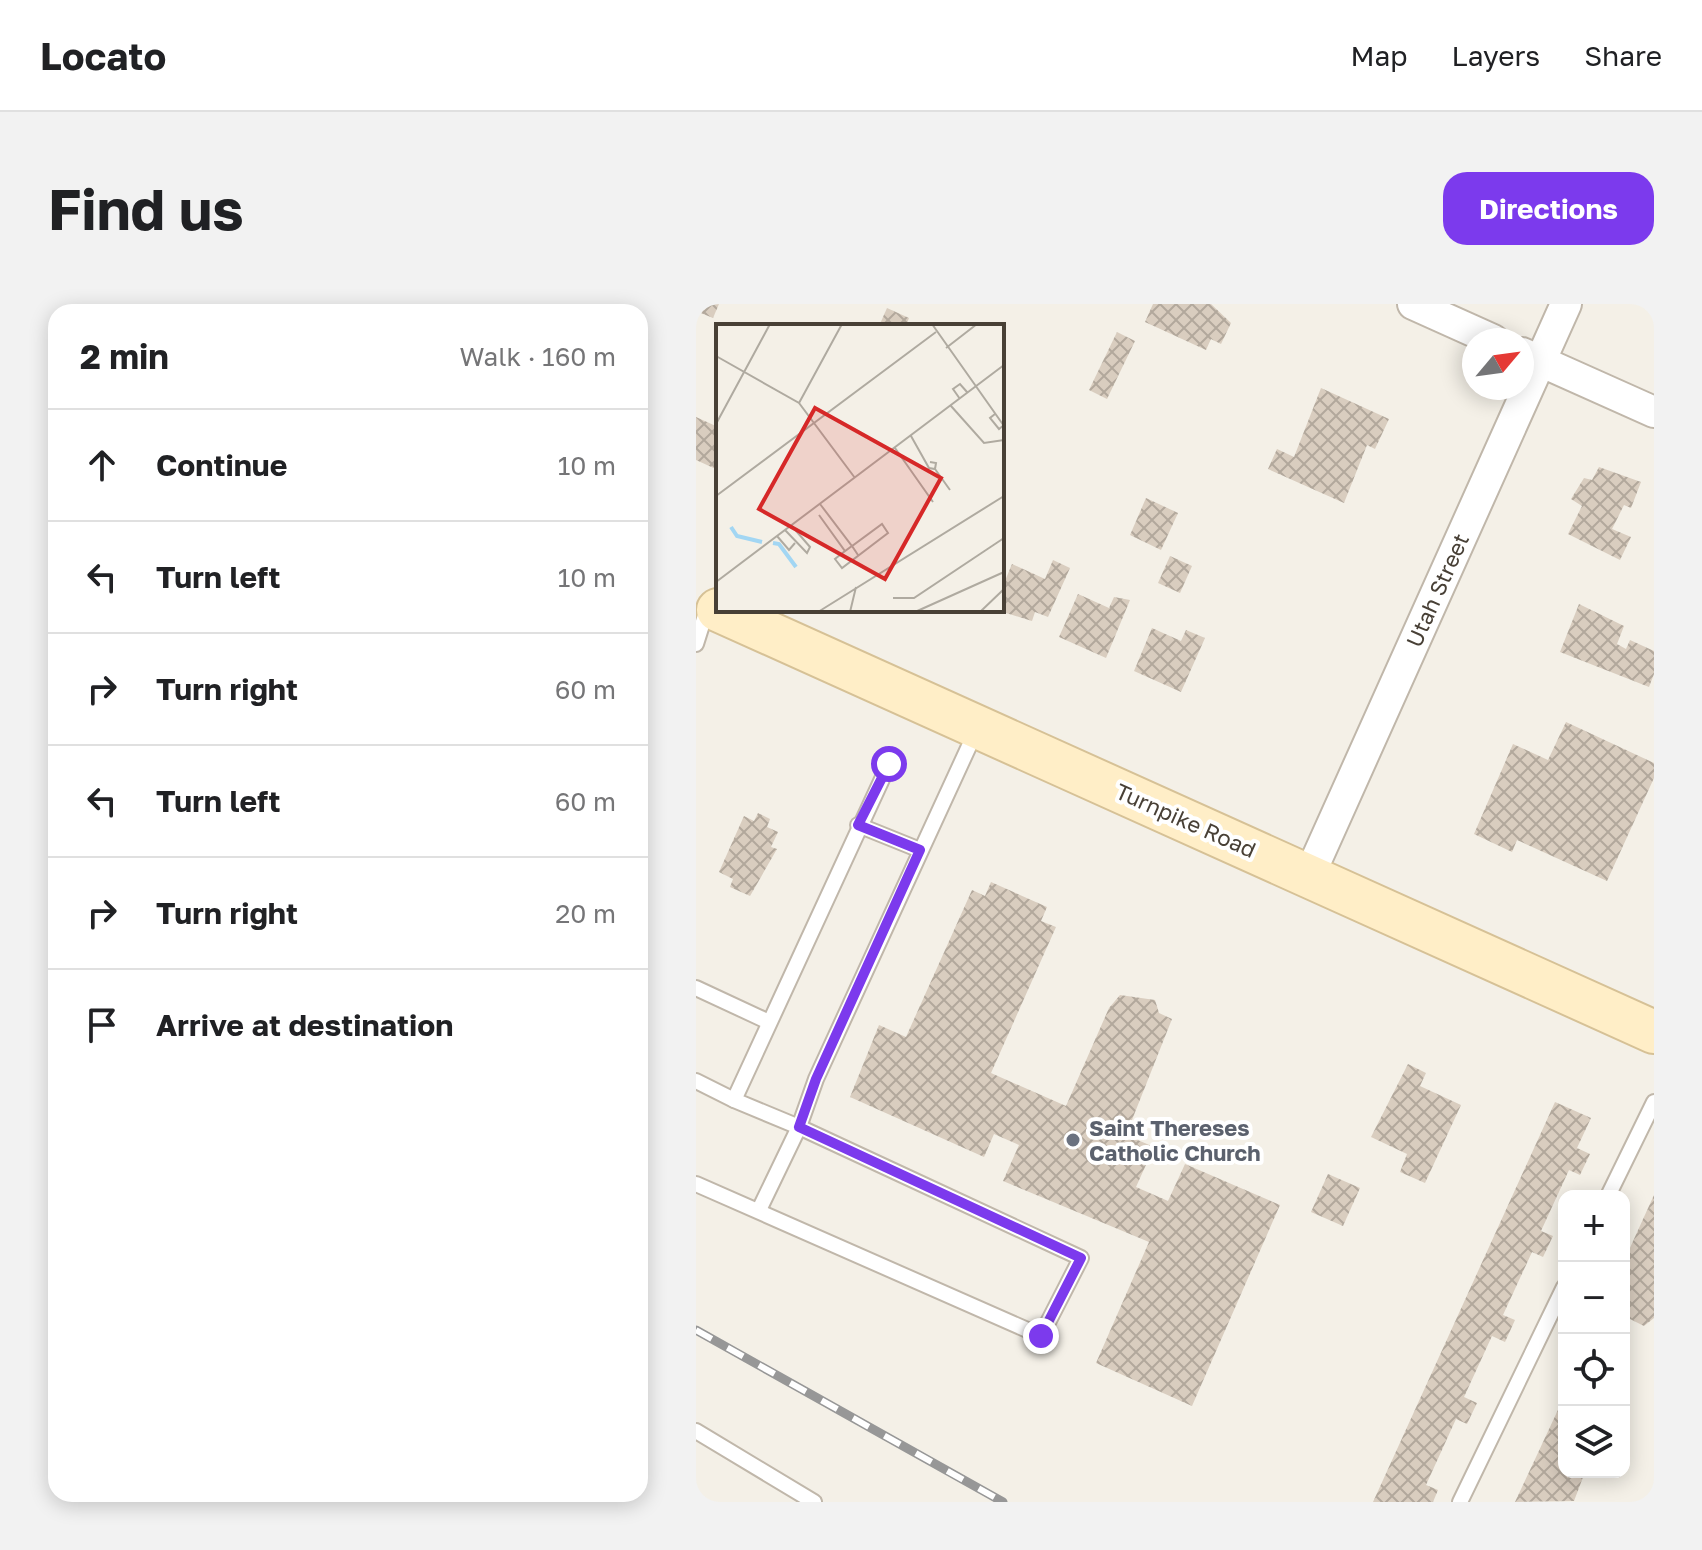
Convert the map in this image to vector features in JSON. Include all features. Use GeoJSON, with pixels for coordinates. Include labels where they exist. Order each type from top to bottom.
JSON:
{"type":"FeatureCollection","features":[{"type":"Feature","properties":{"kind":"main road","name":"Turnpike Road"},"geometry":{"type":"LineString","coordinates":[[707,614],[978,727],[1654,1032]]}},
{"type":"Feature","properties":{"kind":"street"},"geometry":{"type":"LineString","coordinates":[[1413,304],[1466,328]]}},
{"type":"Feature","properties":{"kind":"street","name":"Utah Street"},"geometry":{"type":"LineString","coordinates":[[1534,352],[1566,304]]}},
{"type":"Feature","properties":{"kind":"street"},"geometry":{"type":"LineString","coordinates":[[1534,358],[1654,412]]}},
{"type":"Feature","properties":{"kind":"street","name":"Utah Street"},"geometry":{"type":"LineString","coordinates":[[1309,876],[1513,400]]}},
{"type":"Feature","properties":{"kind":"lane"},"geometry":{"type":"LineString","coordinates":[[759,1210],[978,727]]}},
{"type":"Feature","properties":{"kind":"lane"},"geometry":{"type":"LineString","coordinates":[[734,1100],[858,825],[889,764]]}},
{"type":"Feature","properties":{"kind":"lane"},"geometry":{"type":"LineString","coordinates":[[858,825],[920,850]]}},
{"type":"Feature","properties":{"kind":"lane"},"geometry":{"type":"LineString","coordinates":[[696,988],[769,1022]]}},
{"type":"Feature","properties":{"kind":"lane"},"geometry":{"type":"LineString","coordinates":[[696,1081],[1081,1258],[1041,1336],[696,1184]]}},
{"type":"Feature","properties":{"kind":"lane"},"geometry":{"type":"LineString","coordinates":[[1611,1190],[1654,1102]]}},
{"type":"Feature","properties":{"kind":"lane"},"geometry":{"type":"LineString","coordinates":[[1460,1502],[1558,1299]]}},
{"type":"Feature","properties":{"kind":"lane"},"geometry":{"type":"LineString","coordinates":[[696,1431],[814,1502]]}},
{"type":"Feature","properties":{"kind":"building"},"geometry":{"type":"Polygon","coordinates":[[[696,304],[719,304],[713,318],[696,311],[696,304]]]}},
{"type":"Feature","properties":{"kind":"building"},"geometry":{"type":"Polygon","coordinates":[[[1153,304],[1211,304],[1231,323],[1221,344],[1211,339],[1206,350],[1145,322],[1153,304]]]}},
{"type":"Feature","properties":{"kind":"building"},"geometry":{"type":"Polygon","coordinates":[[[887,308],[909,318],[907,324],[880,324],[887,308]]]}},
{"type":"Feature","properties":{"kind":"building"},"geometry":{"type":"Polygon","coordinates":[[[1117,332],[1135,341],[1107,399],[1089,390],[1117,332]]]}},
{"type":"Feature","properties":{"kind":"building"},"geometry":{"type":"Polygon","coordinates":[[[1321,388],[1389,419],[1375,449],[1367,445],[1344,503],[1268,469],[1277,449],[1294,457],[1321,388]]]}},
{"type":"Feature","properties":{"kind":"building"},"geometry":{"type":"Polygon","coordinates":[[[696,417],[716,426],[716,469],[696,460],[696,417]]]}},
{"type":"Feature","properties":{"kind":"building"},"geometry":{"type":"Polygon","coordinates":[[[1599,467],[1641,482],[1631,508],[1624,505],[1612,529],[1631,537],[1620,560],[1568,534],[1582,506],[1571,499],[1584,478],[1592,480],[1599,467]]]}},
{"type":"Feature","properties":{"kind":"building"},"geometry":{"type":"Polygon","coordinates":[[[1146,498],[1178,513],[1161,550],[1130,535],[1146,498]]]}},
{"type":"Feature","properties":{"kind":"building"},"geometry":{"type":"Polygon","coordinates":[[[1170,556],[1192,566],[1180,593],[1158,583],[1170,556]]]}},
{"type":"Feature","properties":{"kind":"building"},"geometry":{"type":"Polygon","coordinates":[[[1053,560],[1070,568],[1048,617],[1035,612],[1032,621],[1003,612],[1004,583],[1012,564],[1045,579],[1053,560]]]}},
{"type":"Feature","properties":{"kind":"building"},"geometry":{"type":"Polygon","coordinates":[[[1078,594],[1109,608],[1114,597],[1130,600],[1106,658],[1059,637],[1078,594]]]}},
{"type":"Feature","properties":{"kind":"building"},"geometry":{"type":"Polygon","coordinates":[[[1579,604],[1624,626],[1617,644],[1626,649],[1630,640],[1654,651],[1654,674],[1649,687],[1560,652],[1579,604]]]}},
{"type":"Feature","properties":{"kind":"building"},"geometry":{"type":"Polygon","coordinates":[[[1152,628],[1181,641],[1186,630],[1205,638],[1181,692],[1134,671],[1152,628]]]}},
{"type":"Feature","properties":{"kind":"building"},"geometry":{"type":"Polygon","coordinates":[[[1566,722],[1654,763],[1654,778],[1607,881],[1517,840],[1512,852],[1474,834],[1513,744],[1548,760],[1566,722]]]}},
{"type":"Feature","properties":{"kind":"building"},"geometry":{"type":"Polygon","coordinates":[[[758,813],[770,819],[767,827],[778,832],[771,847],[777,849],[750,896],[730,887],[733,879],[719,872],[744,816],[754,821],[758,813]]]}},
{"type":"Feature","properties":{"kind":"building","name":"Saint Thereses Catholic Church"},"geometry":{"type":"Polygon","coordinates":[[[991,882],[1047,907],[1041,921],[1056,927],[991,1073],[1066,1106],[1109,1008],[1120,995],[1155,1000],[1159,1013],[1172,1019],[1126,1135],[1154,1147],[1136,1187],[1168,1201],[1185,1164],[1280,1205],[1192,1406],[1096,1363],[1149,1242],[1003,1181],[1019,1145],[994,1134],[984,1157],[850,1097],[879,1025],[906,1037],[972,890],[985,896],[991,882]]]}},
{"type":"Feature","properties":{"kind":"building"},"geometry":{"type":"Polygon","coordinates":[[[1408,1064],[1426,1073],[1420,1086],[1461,1105],[1425,1183],[1400,1172],[1407,1154],[1371,1137],[1408,1064]]]}},
{"type":"Feature","properties":{"kind":"building"},"geometry":{"type":"Polygon","coordinates":[[[1555,1102],[1591,1118],[1577,1148],[1590,1154],[1580,1175],[1569,1170],[1558,1190],[1541,1231],[1553,1236],[1543,1257],[1532,1252],[1503,1315],[1515,1320],[1505,1342],[1492,1336],[1464,1397],[1477,1403],[1467,1424],[1456,1419],[1426,1485],[1438,1490],[1433,1502],[1373,1502],[1555,1102]]]}},
{"type":"Feature","properties":{"kind":"building"},"geometry":{"type":"Polygon","coordinates":[[[1328,1174],[1360,1188],[1343,1226],[1311,1212],[1328,1174]]]}},
{"type":"Feature","properties":{"kind":"building"},"geometry":{"type":"Polygon","coordinates":[[[1654,1195],[1654,1318],[1644,1326],[1630,1319],[1630,1248],[1654,1195]]]}},
{"type":"Feature","properties":{"kind":"building"},"geometry":{"type":"Polygon","coordinates":[[[1558,1410],[1558,1478],[1583,1478],[1574,1501],[1515,1502],[1558,1410]]]}},
{"type":"Feature","properties":{"kind":"railway"},"geometry":{"type":"LineString","coordinates":[[696,1330],[1003,1502]]}},
{"type":"Feature","properties":{"kind":"place","name":"Saint Thereses Catholic Church"},"geometry":{"type":"Point","coordinates":[1073,1140]}},
{"type":"Feature","properties":{"kind":"route"},"geometry":{"type":"LineString","coordinates":[[889,764],[858,825],[920,850],[816,1079],[799,1127],[1081,1258],[1041,1336]]}}]}
